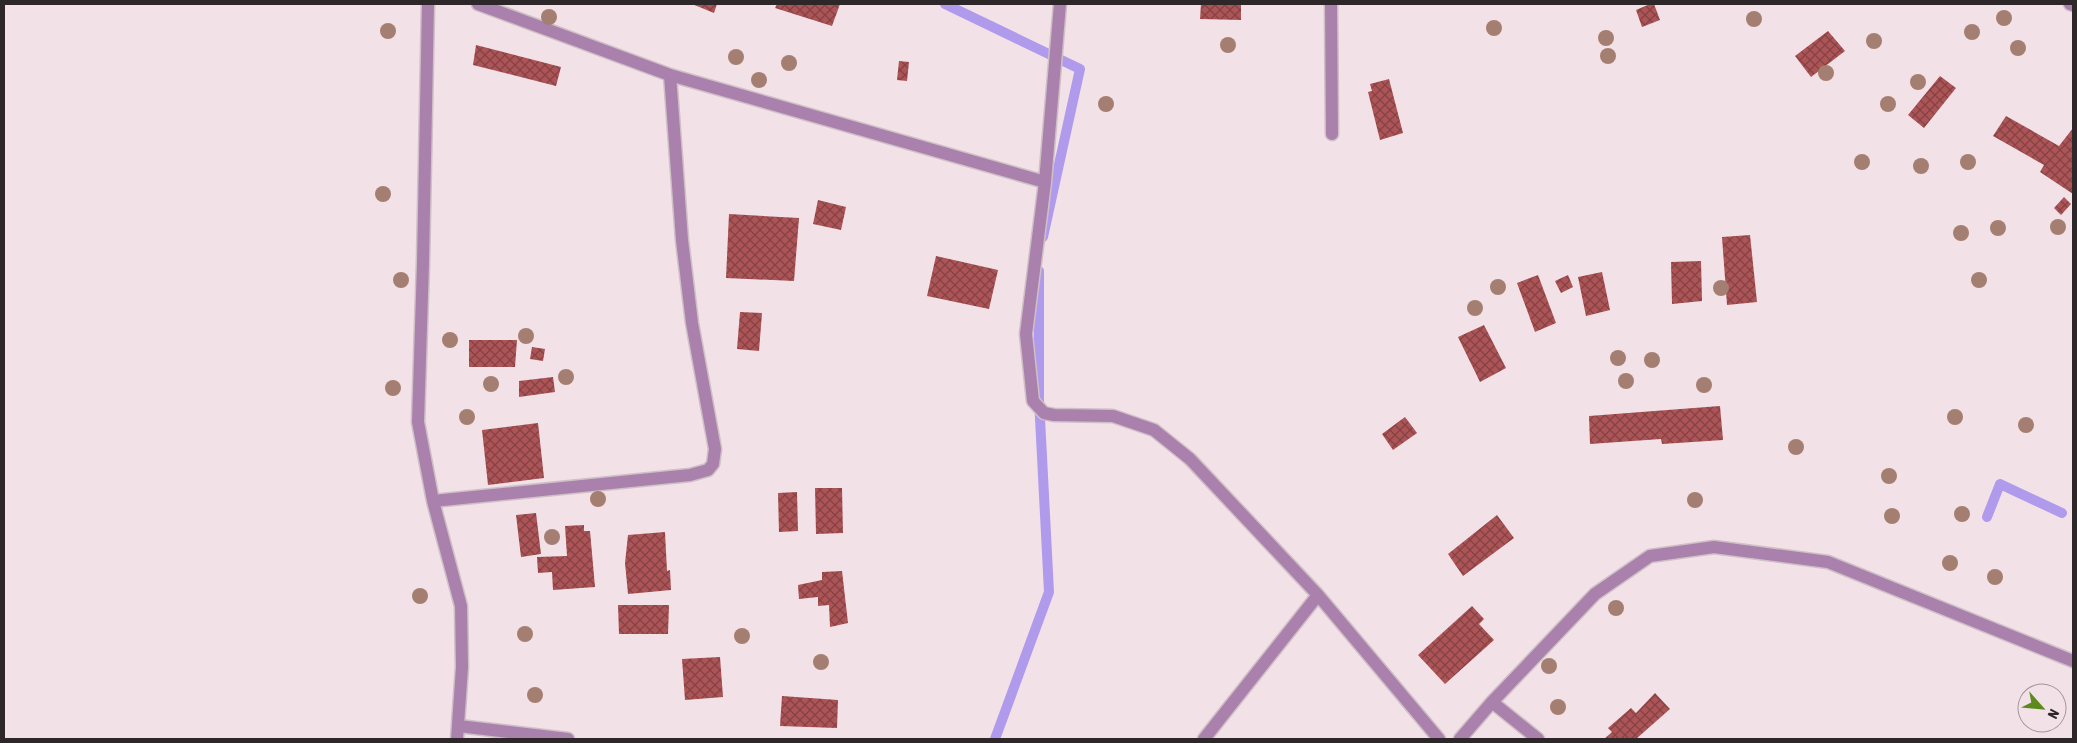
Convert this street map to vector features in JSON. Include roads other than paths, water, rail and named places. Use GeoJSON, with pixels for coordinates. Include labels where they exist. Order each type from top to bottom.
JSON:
{"type":"FeatureCollection","features":[{"type":"Feature","properties":{"kind":"street"},"geometry":{"type":"LineString","coordinates":[[428,4],[424,253],[418,422],[433,501],[461,606],[462,667],[457,739]]}},
{"type":"Feature","properties":{"kind":"street"},"geometry":{"type":"LineString","coordinates":[[478,4],[670,75],[1045,182]]}},
{"type":"Feature","properties":{"kind":"street"},"geometry":{"type":"LineString","coordinates":[[1060,4],[1045,182],[1026,334],[1033,401],[1044,413],[1054,416],[1113,416],[1154,430],[1190,459],[1318,595],[1439,739]]}},
{"type":"Feature","properties":{"kind":"street"},"geometry":{"type":"LineString","coordinates":[[1331,4],[1332,134]]}},
{"type":"Feature","properties":{"kind":"street"},"geometry":{"type":"LineString","coordinates":[[433,501],[690,474],[708,470],[713,464],[715,449],[692,323],[682,240],[670,75]]}},
{"type":"Feature","properties":{"kind":"street"},"geometry":{"type":"LineString","coordinates":[[1460,739],[1492,702],[1595,594],[1650,556],[1714,547],[1828,562],[2073,661]]}},
{"type":"Feature","properties":{"kind":"street"},"geometry":{"type":"LineString","coordinates":[[1204,739],[1318,595]]}},
{"type":"Feature","properties":{"kind":"street"},"geometry":{"type":"LineString","coordinates":[[1492,702],[1538,739]]}},
{"type":"Feature","properties":{"kind":"street"},"geometry":{"type":"LineString","coordinates":[[459,726],[568,739]]}},
{"type":"Feature","properties":{"kind":"waterway"},"geometry":{"type":"LineString","coordinates":[[945,4],[1080,69],[1043,237]]}},
{"type":"Feature","properties":{"kind":"waterway"},"geometry":{"type":"LineString","coordinates":[[995,739],[1049,592],[1039,399],[1039,271]]}},
{"type":"Feature","properties":{"kind":"waterway"},"geometry":{"type":"LineString","coordinates":[[1987,517],[2000,484],[2062,513]]}}]}
